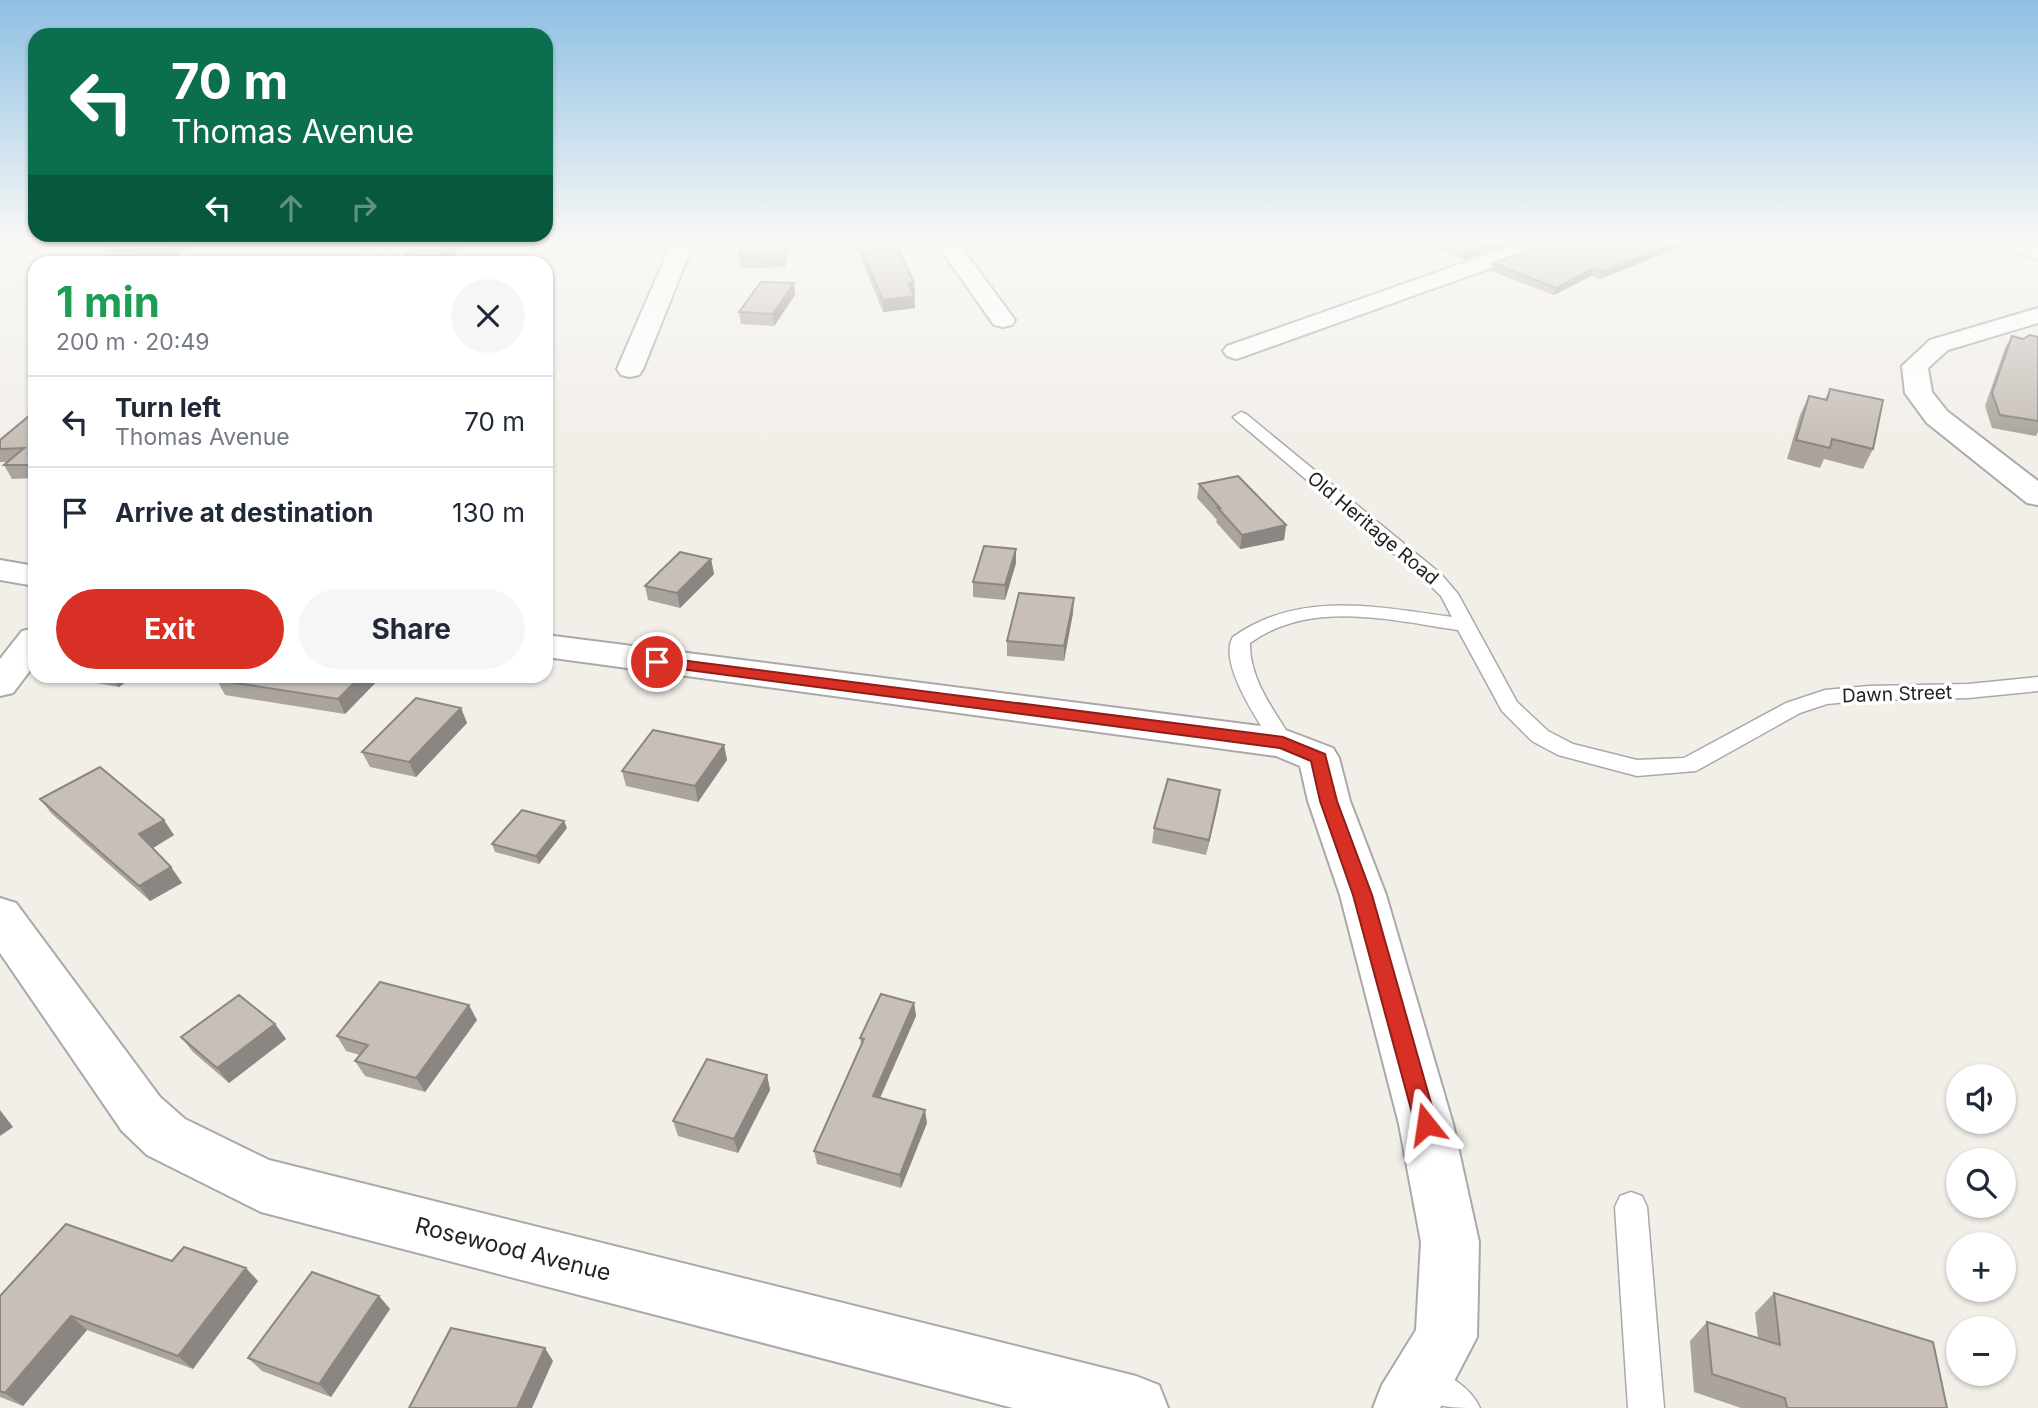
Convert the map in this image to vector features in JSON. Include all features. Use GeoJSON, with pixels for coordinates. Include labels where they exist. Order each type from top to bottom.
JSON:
{"type":"FeatureCollection","features":[{"type":"Feature","properties":{"kind":"street"},"geometry":{"type":"LineString","coordinates":[[630,369],[655,310]]}},
{"type":"Feature","properties":{"kind":"street"},"geometry":{"type":"LineString","coordinates":[[996,310],[1003,320]]}},
{"type":"Feature","properties":{"kind":"street"},"geometry":{"type":"LineString","coordinates":[[1236,351],[1352,310]]}},
{"type":"Feature","properties":{"kind":"street"},"geometry":{"type":"LineString","coordinates":[[2038,316],[1939,345],[1915,366],[1919,393],[1937,417],[2038,496]]}},
{"type":"Feature","properties":{"kind":"street"},"geometry":{"type":"LineString","coordinates":[[0,570],[28,575]]}},
{"type":"Feature","properties":{"kind":"street"},"geometry":{"type":"LineString","coordinates":[[553,647],[1301,750],[1329,801],[1363,895],[1426,1124],[1450,1241],[1446,1337],[1430,1399]]}},
{"type":"Feature","properties":{"kind":"street"},"geometry":{"type":"LineString","coordinates":[[0,684],[28,648]]}},
{"type":"Feature","properties":{"kind":"street","name":"Rosewood Avenue"},"geometry":{"type":"LineString","coordinates":[[0,916],[141,1114],[166,1137],[261,1185],[1136,1408]]}},
{"type":"Feature","properties":{"kind":"lane","name":"Old Heritage Road"},"geometry":{"type":"LineString","coordinates":[[1241,417],[1434,578],[1449,594],[1508,706],[1540,736],[1566,750],[1637,768],[1688,766]]}},
{"type":"Feature","properties":{"kind":"lane"},"geometry":{"type":"LineString","coordinates":[[1301,750],[1259,702],[1238,652],[1240,641],[1259,627],[1285,617],[1325,612],[1370,613],[1465,625]]}},
{"type":"Feature","properties":{"kind":"lane","name":"Dawn Street"},"geometry":{"type":"LineString","coordinates":[[1688,766],[1793,708],[1825,697],[1869,693],[1968,691],[2038,684]]}},
{"type":"Feature","properties":{"kind":"lane"},"geometry":{"type":"LineString","coordinates":[[1631,1207],[1646,1408]]}},
{"type":"Feature","properties":{"kind":"building"},"geometry":{"type":"Polygon","coordinates":[[[741,310],[776,310],[773,314],[739,312],[741,310]]]}},
{"type":"Feature","properties":{"kind":"building"},"geometry":{"type":"Polygon","coordinates":[[[2030,335],[2038,337],[2038,421],[2000,415],[1992,393],[2012,336],[2023,339],[2030,335]]]}},
{"type":"Feature","properties":{"kind":"building"},"geometry":{"type":"Polygon","coordinates":[[[1830,389],[1883,400],[1873,449],[1832,439],[1830,448],[1796,440],[1809,396],[1827,400],[1830,389]]]}},
{"type":"Feature","properties":{"kind":"building"},"geometry":{"type":"Polygon","coordinates":[[[28,417],[28,465],[4,465],[24,448],[0,449],[0,440],[28,417]]]}},
{"type":"Feature","properties":{"kind":"building"},"geometry":{"type":"Polygon","coordinates":[[[1238,476],[1286,525],[1242,535],[1199,484],[1238,476]]]}},
{"type":"Feature","properties":{"kind":"building"},"geometry":{"type":"Polygon","coordinates":[[[984,546],[1016,549],[1005,585],[973,582],[984,546]]]}},
{"type":"Feature","properties":{"kind":"building"},"geometry":{"type":"Polygon","coordinates":[[[680,552],[711,559],[677,593],[645,586],[680,552]]]}},
{"type":"Feature","properties":{"kind":"building"},"geometry":{"type":"Polygon","coordinates":[[[1019,593],[1074,598],[1064,646],[1007,641],[1019,593]]]}},
{"type":"Feature","properties":{"kind":"building"},"geometry":{"type":"Polygon","coordinates":[[[236,683],[354,683],[338,699],[236,683]]]}},
{"type":"Feature","properties":{"kind":"building"},"geometry":{"type":"Polygon","coordinates":[[[416,698],[461,708],[409,762],[362,752],[416,698]]]}},
{"type":"Feature","properties":{"kind":"building"},"geometry":{"type":"Polygon","coordinates":[[[653,730],[724,745],[695,786],[622,771],[653,730]]]}},
{"type":"Feature","properties":{"kind":"building"},"geometry":{"type":"Polygon","coordinates":[[[100,767],[164,820],[139,834],[171,867],[139,886],[40,799],[100,767]]]}},
{"type":"Feature","properties":{"kind":"building"},"geometry":{"type":"Polygon","coordinates":[[[1168,779],[1220,790],[1209,840],[1154,828],[1168,779]]]}},
{"type":"Feature","properties":{"kind":"building"},"geometry":{"type":"Polygon","coordinates":[[[522,810],[564,821],[536,856],[492,844],[522,810]]]}},
{"type":"Feature","properties":{"kind":"building"},"geometry":{"type":"Polygon","coordinates":[[[380,982],[469,1005],[416,1078],[355,1061],[368,1045],[337,1036],[380,982]]]}},
{"type":"Feature","properties":{"kind":"building"},"geometry":{"type":"Polygon","coordinates":[[[881,994],[914,1003],[873,1096],[925,1110],[900,1175],[814,1151],[881,994]]]}},
{"type":"Feature","properties":{"kind":"building"},"geometry":{"type":"Polygon","coordinates":[[[239,995],[275,1024],[217,1068],[181,1037],[239,995]]]}},
{"type":"Feature","properties":{"kind":"building"},"geometry":{"type":"Polygon","coordinates":[[[707,1059],[767,1075],[734,1139],[673,1121],[707,1059]]]}},
{"type":"Feature","properties":{"kind":"building"},"geometry":{"type":"Polygon","coordinates":[[[66,1224],[172,1261],[184,1247],[246,1268],[178,1356],[71,1316],[5,1393],[0,1391],[0,1296],[66,1224]]]}},
{"type":"Feature","properties":{"kind":"building"},"geometry":{"type":"Polygon","coordinates":[[[312,1272],[379,1296],[319,1384],[248,1358],[312,1272]]]}},
{"type":"Feature","properties":{"kind":"building"},"geometry":{"type":"Polygon","coordinates":[[[1774,1293],[1933,1342],[1947,1408],[1787,1408],[1785,1398],[1712,1374],[1707,1322],[1780,1345],[1774,1293]]]}},
{"type":"Feature","properties":{"kind":"building"},"geometry":{"type":"Polygon","coordinates":[[[451,1328],[545,1348],[517,1408],[409,1408],[451,1328]]]}},
{"type":"Feature","properties":{"kind":"route"},"geometry":{"type":"LineString","coordinates":[[657,662],[1283,743],[1319,758],[1329,801],[1363,895],[1426,1124]]}}]}
